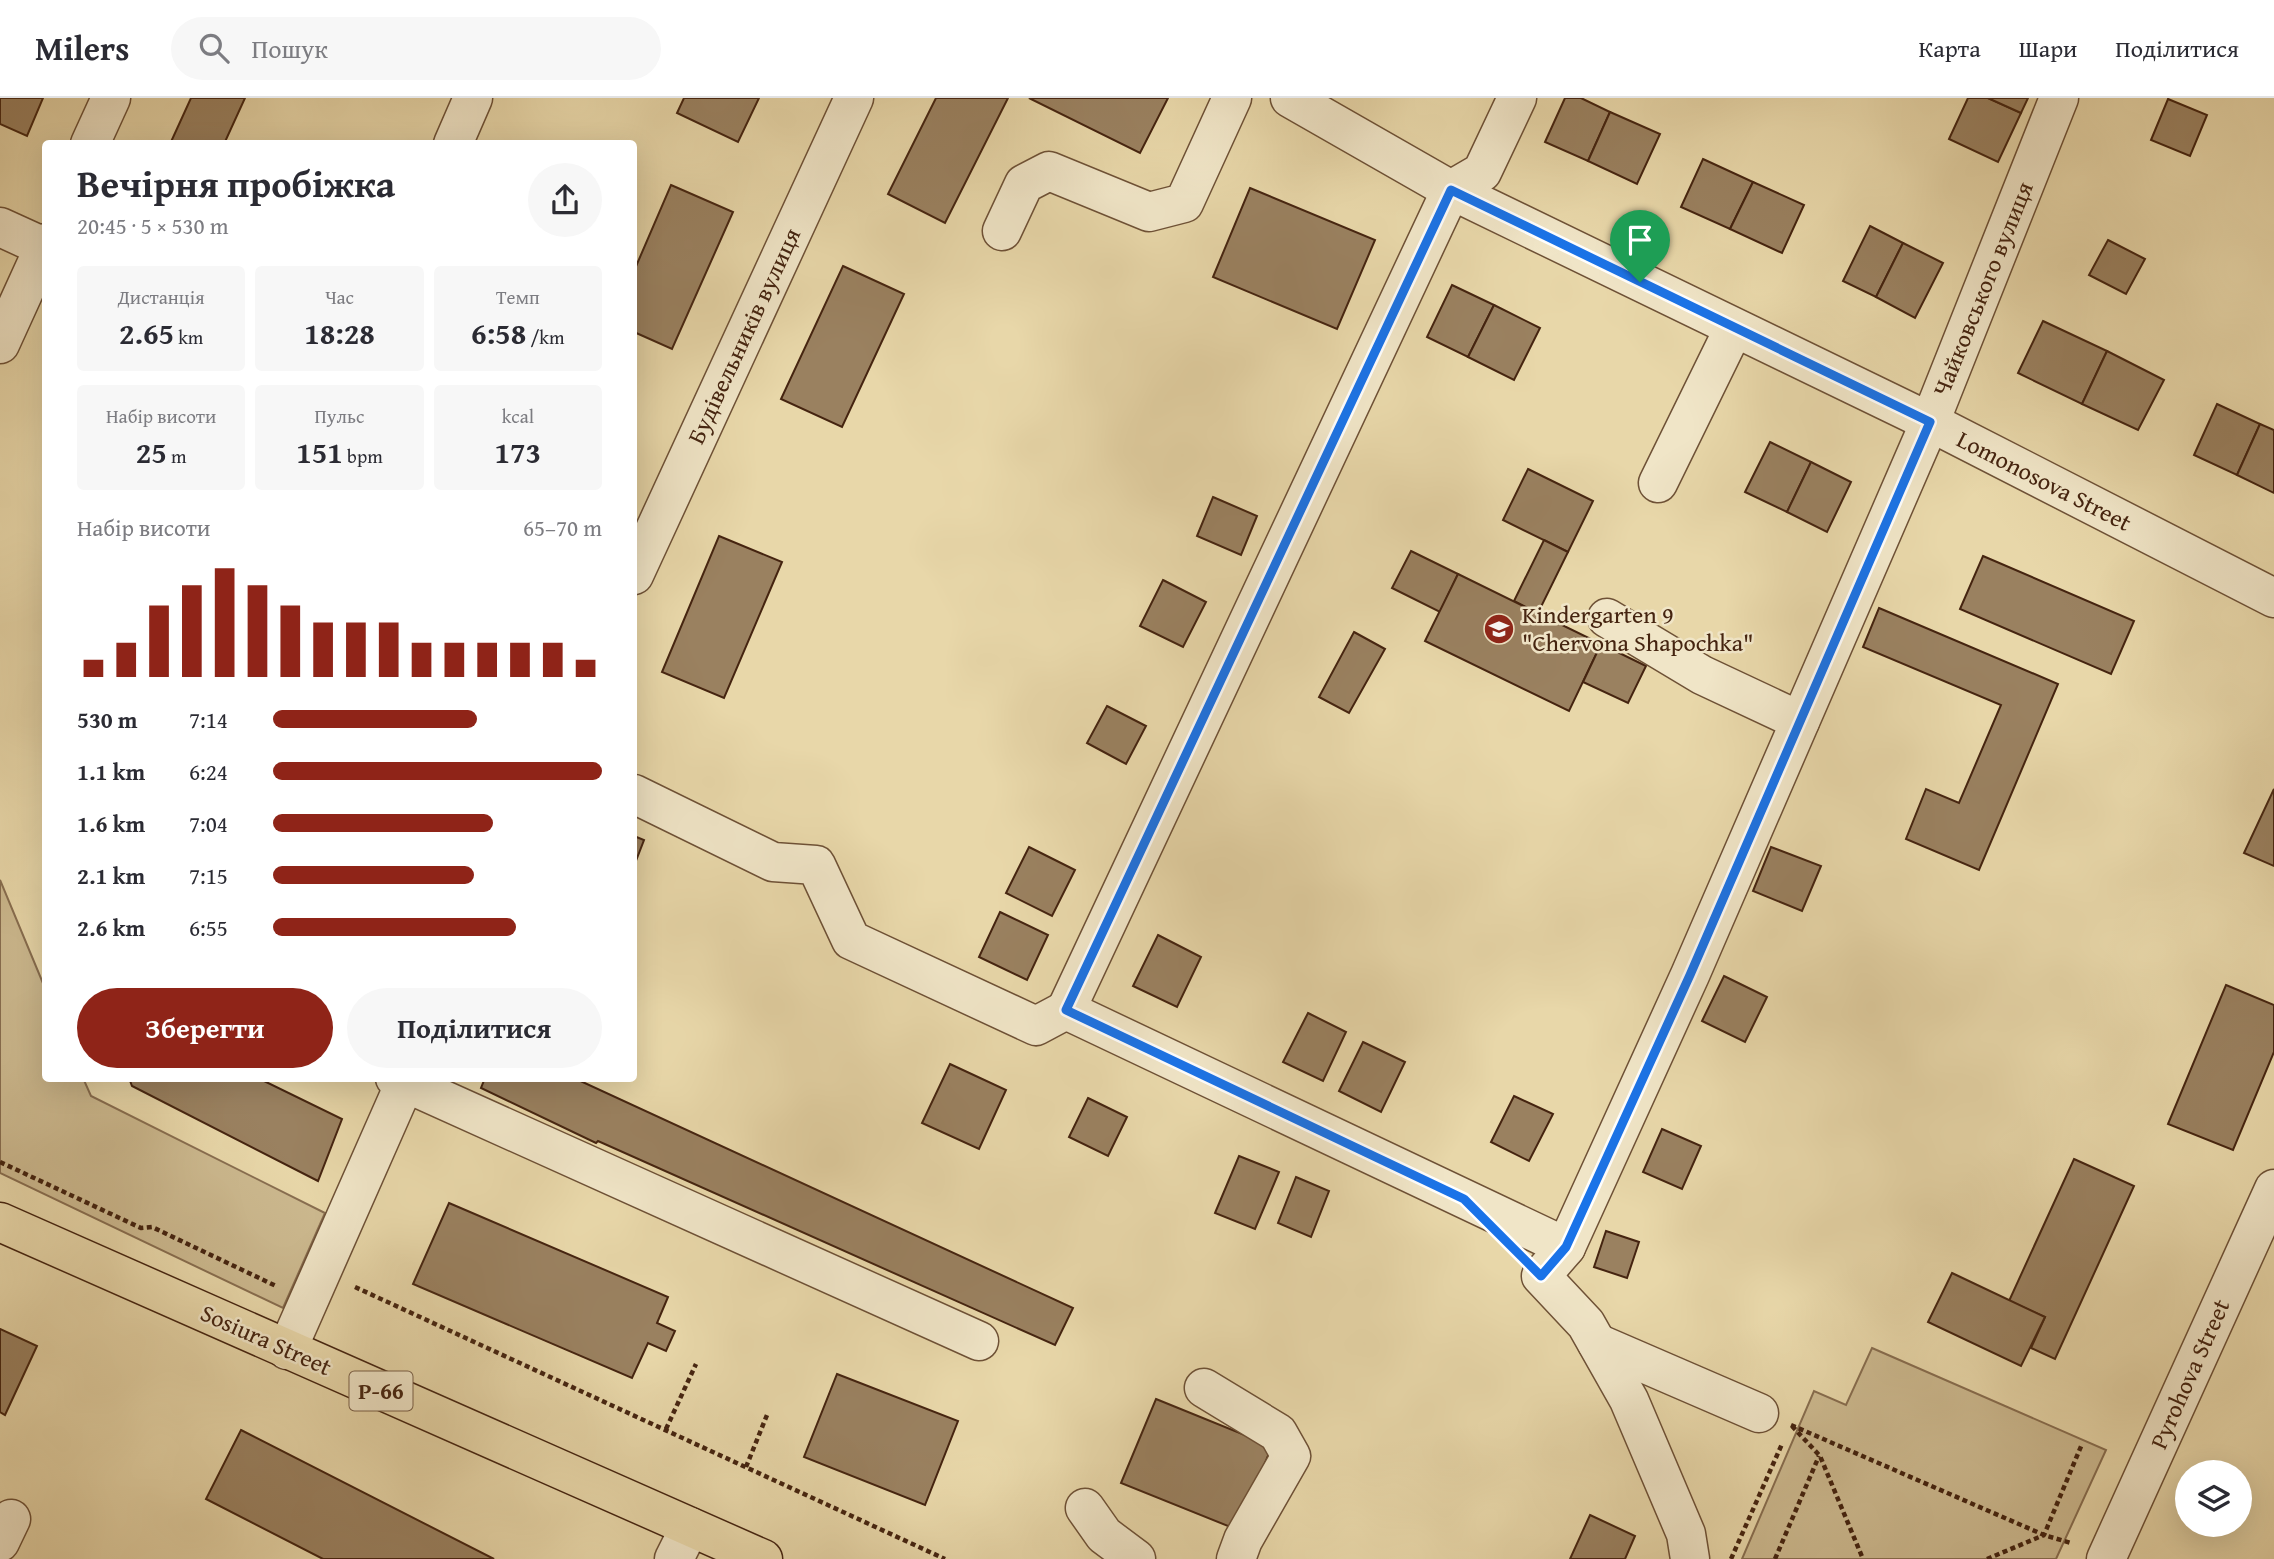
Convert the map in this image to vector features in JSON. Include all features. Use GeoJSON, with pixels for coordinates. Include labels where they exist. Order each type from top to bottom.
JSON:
{"type":"FeatureCollection","features":[{"type":"Feature","properties":{"kind":"main road","name":"Sosiura Street"},"geometry":{"type":"LineString","coordinates":[[0,1222],[287,1350],[682,1543],[763,1559]]}},
{"type":"Feature","properties":{"kind":"street"},"geometry":{"type":"LineString","coordinates":[[92,140],[111,98]]}},
{"type":"Feature","properties":{"kind":"street"},"geometry":{"type":"LineString","coordinates":[[455,140],[473,98]]}},
{"type":"Feature","properties":{"kind":"street","name":"Будівельників вулиця"},"geometry":{"type":"LineString","coordinates":[[637,568],[854,98]]}},
{"type":"Feature","properties":{"kind":"street"},"geometry":{"type":"LineString","coordinates":[[1002,231],[1024,184],[1049,171],[1149,212],[1184,203],[1232,98]]}},
{"type":"Feature","properties":{"kind":"street","name":"Lomonosova Street"},"geometry":{"type":"LineString","coordinates":[[1290,98],[1451,190],[1930,422],[2274,598]]}},
{"type":"Feature","properties":{"kind":"street"},"geometry":{"type":"LineString","coordinates":[[637,795],[773,862],[816,865],[851,940],[1036,1026],[1066,1010],[1451,190],[1482,172],[1517,98]]}},
{"type":"Feature","properties":{"kind":"street","name":"Чайковського вулиця"},"geometry":{"type":"LineString","coordinates":[[1541,1276],[1566,1247],[1690,975],[1930,422],[2059,98]]}},
{"type":"Feature","properties":{"kind":"street"},"geometry":{"type":"LineString","coordinates":[[0,227],[42,244]]}},
{"type":"Feature","properties":{"kind":"street"},"geometry":{"type":"LineString","coordinates":[[0,344],[42,252]]}},
{"type":"Feature","properties":{"kind":"street"},"geometry":{"type":"LineString","coordinates":[[1658,483],[1734,328]]}},
{"type":"Feature","properties":{"kind":"street"},"geometry":{"type":"LineString","coordinates":[[1607,618],[1702,675],[1800,721]]}},
{"type":"Feature","properties":{"kind":"street"},"geometry":{"type":"LineString","coordinates":[[1066,1010],[1566,1247]]}},
{"type":"Feature","properties":{"kind":"street"},"geometry":{"type":"LineString","coordinates":[[287,1350],[401,1082]]}},
{"type":"Feature","properties":{"kind":"street"},"geometry":{"type":"LineString","coordinates":[[406,1082],[979,1341]]}},
{"type":"Feature","properties":{"kind":"street","name":"Pyrohova Street"},"geometry":{"type":"LineString","coordinates":[[2106,1559],[2274,1189]]}},
{"type":"Feature","properties":{"kind":"street"},"geometry":{"type":"LineString","coordinates":[[1464,1199],[1586,1324],[1629,1401],[1686,1534],[1690,1559]]}},
{"type":"Feature","properties":{"kind":"street"},"geometry":{"type":"LineString","coordinates":[[1597,1343],[1775,1419]]}},
{"type":"Feature","properties":{"kind":"street"},"geometry":{"type":"LineString","coordinates":[[1204,1388],[1278,1433],[1291,1456],[1243,1540],[1236,1559]]}},
{"type":"Feature","properties":{"kind":"street"},"geometry":{"type":"LineString","coordinates":[[1085,1508],[1104,1535],[1136,1559]]}},
{"type":"Feature","properties":{"kind":"path"},"geometry":{"type":"LineString","coordinates":[[0,1162],[141,1228],[152,1227],[316,1287],[666,1429],[946,1559]]}},
{"type":"Feature","properties":{"kind":"path"},"geometry":{"type":"LineString","coordinates":[[666,1429],[696,1364]]}},
{"type":"Feature","properties":{"kind":"path"},"geometry":{"type":"LineString","coordinates":[[747,1467],[767,1415]]}},
{"type":"Feature","properties":{"kind":"path"},"geometry":{"type":"LineString","coordinates":[[1775,1419],[1820,1456],[1863,1559]]}},
{"type":"Feature","properties":{"kind":"path"},"geometry":{"type":"LineString","coordinates":[[1775,1419],[2044,1535],[2071,1543]]}},
{"type":"Feature","properties":{"kind":"path"},"geometry":{"type":"LineString","coordinates":[[1731,1559],[1775,1419]]}},
{"type":"Feature","properties":{"kind":"path"},"geometry":{"type":"LineString","coordinates":[[1987,1559],[2044,1535],[2082,1444]]}},
{"type":"Feature","properties":{"kind":"path"},"geometry":{"type":"LineString","coordinates":[[1775,1559],[1820,1456]]}},
{"type":"Feature","properties":{"kind":"shaded area"},"geometry":{"type":"Polygon","coordinates":[[[0,880],[42,981],[42,1082],[85,1082],[91,1096],[325,1213],[283,1308],[0,1173],[0,880]]]}},
{"type":"Feature","properties":{"kind":"shaded area"},"geometry":{"type":"Polygon","coordinates":[[[1872,1348],[2106,1450],[2056,1559],[1742,1559],[1814,1391],[1846,1405],[1872,1348]]]}},
{"type":"Feature","properties":{"kind":"building"},"geometry":{"type":"Polygon","coordinates":[[[0,98],[43,98],[27,136],[0,124],[0,98]]]}},
{"type":"Feature","properties":{"kind":"building"},"geometry":{"type":"Polygon","coordinates":[[[191,98],[245,98],[226,140],[172,140],[191,98]]]}},
{"type":"Feature","properties":{"kind":"building"},"geometry":{"type":"Polygon","coordinates":[[[684,98],[759,98],[738,142],[677,113],[684,98]]]}},
{"type":"Feature","properties":{"kind":"building"},"geometry":{"type":"Polygon","coordinates":[[[936,98],[1008,98],[945,223],[888,194],[936,98]]]}},
{"type":"Feature","properties":{"kind":"building"},"geometry":{"type":"Polygon","coordinates":[[[1029,98],[1168,98],[1140,153],[1029,98]]]}},
{"type":"Feature","properties":{"kind":"building"},"geometry":{"type":"Polygon","coordinates":[[[1565,98],[1581,98],[1610,112],[1588,161],[1545,142],[1565,98]]]}},
{"type":"Feature","properties":{"kind":"building"},"geometry":{"type":"Polygon","coordinates":[[[1968,98],[1988,98],[2021,113],[1998,162],[1949,139],[1968,98]]]}},
{"type":"Feature","properties":{"kind":"building"},"geometry":{"type":"Polygon","coordinates":[[[1988,98],[2028,98],[2021,113],[1988,98]]]}},
{"type":"Feature","properties":{"kind":"building"},"geometry":{"type":"Polygon","coordinates":[[[2168,99],[2207,115],[2190,156],[2151,140],[2168,99]]]}},
{"type":"Feature","properties":{"kind":"building"},"geometry":{"type":"Polygon","coordinates":[[[1610,112],[1660,134],[1637,184],[1588,161],[1610,112]]]}},
{"type":"Feature","properties":{"kind":"building"},"geometry":{"type":"Polygon","coordinates":[[[1703,159],[1753,182],[1730,229],[1681,207],[1703,159]]]}},
{"type":"Feature","properties":{"kind":"building"},"geometry":{"type":"Polygon","coordinates":[[[1753,182],[1804,205],[1782,253],[1730,229],[1753,182]]]}},
{"type":"Feature","properties":{"kind":"building"},"geometry":{"type":"Polygon","coordinates":[[[671,185],[733,212],[672,349],[637,333],[637,264],[671,185]]]}},
{"type":"Feature","properties":{"kind":"building"},"geometry":{"type":"Polygon","coordinates":[[[1250,188],[1375,240],[1337,329],[1213,277],[1250,188]]]}},
{"type":"Feature","properties":{"kind":"building"},"geometry":{"type":"Polygon","coordinates":[[[1870,226],[1903,243],[1876,297],[1843,281],[1870,226]]]}},
{"type":"Feature","properties":{"kind":"building"},"geometry":{"type":"Polygon","coordinates":[[[2108,240],[2145,259],[2126,294],[2089,275],[2108,240]]]}},
{"type":"Feature","properties":{"kind":"building"},"geometry":{"type":"Polygon","coordinates":[[[1903,243],[1943,263],[1915,318],[1876,297],[1903,243]]]}},
{"type":"Feature","properties":{"kind":"building"},"geometry":{"type":"Polygon","coordinates":[[[843,266],[904,294],[842,427],[781,399],[843,266]]]}},
{"type":"Feature","properties":{"kind":"building"},"geometry":{"type":"Polygon","coordinates":[[[1452,285],[1494,305],[1468,357],[1427,337],[1452,285]]]}},
{"type":"Feature","properties":{"kind":"building"},"geometry":{"type":"Polygon","coordinates":[[[1494,305],[1540,328],[1514,380],[1468,357],[1494,305]]]}},
{"type":"Feature","properties":{"kind":"building"},"geometry":{"type":"Polygon","coordinates":[[[2043,321],[2107,351],[2082,404],[2018,373],[2043,321]]]}},
{"type":"Feature","properties":{"kind":"building"},"geometry":{"type":"Polygon","coordinates":[[[2107,351],[2164,380],[2138,430],[2082,404],[2107,351]]]}},
{"type":"Feature","properties":{"kind":"building"},"geometry":{"type":"Polygon","coordinates":[[[2217,404],[2260,424],[2237,475],[2194,455],[2217,404]]]}},
{"type":"Feature","properties":{"kind":"building"},"geometry":{"type":"Polygon","coordinates":[[[2260,424],[2274,430],[2274,493],[2237,475],[2260,424]]]}},
{"type":"Feature","properties":{"kind":"building"},"geometry":{"type":"Polygon","coordinates":[[[1770,442],[1811,462],[1787,512],[1745,492],[1770,442]]]}},
{"type":"Feature","properties":{"kind":"building"},"geometry":{"type":"Polygon","coordinates":[[[1811,462],[1851,482],[1827,532],[1787,512],[1811,462]]]}},
{"type":"Feature","properties":{"kind":"building"},"geometry":{"type":"Polygon","coordinates":[[[1528,469],[1593,501],[1568,552],[1503,520],[1528,469]]]}},
{"type":"Feature","properties":{"kind":"building"},"geometry":{"type":"Polygon","coordinates":[[[1213,497],[1257,516],[1241,555],[1197,536],[1213,497]]]}},
{"type":"Feature","properties":{"kind":"building"},"geometry":{"type":"Polygon","coordinates":[[[719,536],[782,562],[724,698],[662,672],[719,536]]]}},
{"type":"Feature","properties":{"kind":"building"},"geometry":{"type":"Polygon","coordinates":[[[1544,540],[1568,552],[1538,613],[1514,601],[1544,540]]]}},
{"type":"Feature","properties":{"kind":"building"},"geometry":{"type":"Polygon","coordinates":[[[1411,551],[1458,574],[1440,612],[1392,588],[1411,551]]]}},
{"type":"Feature","properties":{"kind":"building"},"geometry":{"type":"Polygon","coordinates":[[[1983,556],[2134,621],[2111,674],[1960,609],[1983,556]]]}},
{"type":"Feature","properties":{"kind":"building"},"geometry":{"type":"Polygon","coordinates":[[[1458,574],[1601,644],[1569,711],[1425,641],[1458,574]]]}},
{"type":"Feature","properties":{"kind":"building"},"geometry":{"type":"Polygon","coordinates":[[[1163,580],[1206,602],[1183,647],[1140,626],[1163,580]]]}},
{"type":"Feature","properties":{"kind":"building"},"geometry":{"type":"Polygon","coordinates":[[[1879,608],[2058,684],[1979,870],[1906,839],[1926,789],[1959,803],[2001,705],[1863,647],[1879,608]]]}},
{"type":"Feature","properties":{"kind":"building"},"geometry":{"type":"Polygon","coordinates":[[[1354,632],[1385,649],[1349,713],[1319,697],[1354,632]]]}},
{"type":"Feature","properties":{"kind":"building"},"geometry":{"type":"Polygon","coordinates":[[[1601,644],[1646,666],[1628,703],[1583,682],[1601,644]]]}},
{"type":"Feature","properties":{"kind":"building"},"geometry":{"type":"Polygon","coordinates":[[[1107,706],[1146,726],[1126,764],[1087,743],[1107,706]]]}},
{"type":"Feature","properties":{"kind":"building"},"geometry":{"type":"Polygon","coordinates":[[[2274,789],[2274,866],[2244,853],[2274,789]]]}},
{"type":"Feature","properties":{"kind":"building"},"geometry":{"type":"Polygon","coordinates":[[[637,837],[644,840],[637,858],[637,837]]]}},
{"type":"Feature","properties":{"kind":"building"},"geometry":{"type":"Polygon","coordinates":[[[1029,847],[1075,870],[1052,916],[1006,893],[1029,847]]]}},
{"type":"Feature","properties":{"kind":"building"},"geometry":{"type":"Polygon","coordinates":[[[1771,847],[1821,866],[1802,911],[1753,891],[1771,847]]]}},
{"type":"Feature","properties":{"kind":"building"},"geometry":{"type":"Polygon","coordinates":[[[1000,912],[1048,935],[1027,980],[979,957],[1000,912]]]}},
{"type":"Feature","properties":{"kind":"building"},"geometry":{"type":"Polygon","coordinates":[[[1158,935],[1201,957],[1177,1007],[1133,986],[1158,935]]]}},
{"type":"Feature","properties":{"kind":"building"},"geometry":{"type":"Polygon","coordinates":[[[1724,976],[1767,997],[1745,1042],[1702,1021],[1724,976]]]}},
{"type":"Feature","properties":{"kind":"building"},"geometry":{"type":"Polygon","coordinates":[[[2226,985],[2274,1005],[2274,1052],[2233,1150],[2168,1124],[2226,985]]]}},
{"type":"Feature","properties":{"kind":"building"},"geometry":{"type":"Polygon","coordinates":[[[1308,1013],[1346,1032],[1323,1081],[1283,1062],[1308,1013]]]}},
{"type":"Feature","properties":{"kind":"building"},"geometry":{"type":"Polygon","coordinates":[[[1363,1042],[1405,1062],[1381,1112],[1339,1091],[1363,1042]]]}},
{"type":"Feature","properties":{"kind":"building"},"geometry":{"type":"Polygon","coordinates":[[[950,1064],[1006,1090],[979,1149],[922,1123],[950,1064]]]}},
{"type":"Feature","properties":{"kind":"building"},"geometry":{"type":"Polygon","coordinates":[[[130,1082],[266,1082],[342,1119],[318,1181],[132,1086],[130,1082]]]}},
{"type":"Feature","properties":{"kind":"building"},"geometry":{"type":"Polygon","coordinates":[[[483,1082],[583,1082],[1073,1308],[1055,1345],[598,1141],[596,1143],[481,1088],[483,1082]]]}},
{"type":"Feature","properties":{"kind":"building"},"geometry":{"type":"Polygon","coordinates":[[[1514,1096],[1553,1114],[1529,1161],[1491,1142],[1514,1096]]]}},
{"type":"Feature","properties":{"kind":"building"},"geometry":{"type":"Polygon","coordinates":[[[1088,1098],[1127,1117],[1108,1156],[1069,1137],[1088,1098]]]}},
{"type":"Feature","properties":{"kind":"building"},"geometry":{"type":"Polygon","coordinates":[[[1662,1129],[1701,1146],[1682,1189],[1643,1172],[1662,1129]]]}},
{"type":"Feature","properties":{"kind":"building"},"geometry":{"type":"Polygon","coordinates":[[[1239,1156],[1279,1172],[1255,1229],[1215,1213],[1239,1156]]]}},
{"type":"Feature","properties":{"kind":"building"},"geometry":{"type":"Polygon","coordinates":[[[2074,1159],[2134,1186],[2055,1359],[2031,1348],[2045,1317],[2009,1301],[2074,1159]]]}},
{"type":"Feature","properties":{"kind":"building"},"geometry":{"type":"Polygon","coordinates":[[[1296,1177],[1329,1191],[1311,1237],[1278,1223],[1296,1177]]]}},
{"type":"Feature","properties":{"kind":"building"},"geometry":{"type":"Polygon","coordinates":[[[449,1203],[668,1297],[657,1323],[675,1331],[666,1351],[648,1343],[632,1378],[413,1284],[449,1203]]]}},
{"type":"Feature","properties":{"kind":"building"},"geometry":{"type":"Polygon","coordinates":[[[1606,1231],[1639,1242],[1627,1278],[1594,1267],[1606,1231]]]}},
{"type":"Feature","properties":{"kind":"building"},"geometry":{"type":"Polygon","coordinates":[[[1952,1273],[2045,1317],[2021,1366],[1928,1322],[1952,1273]]]}},
{"type":"Feature","properties":{"kind":"building"},"geometry":{"type":"Polygon","coordinates":[[[0,1329],[37,1346],[5,1415],[0,1412],[0,1329]]]}},
{"type":"Feature","properties":{"kind":"building"},"geometry":{"type":"Polygon","coordinates":[[[837,1374],[958,1421],[925,1505],[804,1457],[837,1374]]]}},
{"type":"Feature","properties":{"kind":"building"},"geometry":{"type":"Polygon","coordinates":[[[1156,1399],[1272,1446],[1238,1530],[1121,1483],[1156,1399]]]}},
{"type":"Feature","properties":{"kind":"building"},"geometry":{"type":"Polygon","coordinates":[[[241,1430],[494,1559],[323,1559],[206,1499],[241,1430]]]}},
{"type":"Feature","properties":{"kind":"building"},"geometry":{"type":"Polygon","coordinates":[[[1590,1515],[1635,1536],[1625,1559],[1570,1559],[1590,1515]]]}},
{"type":"Feature","properties":{"kind":"place","name":"Kindergarten 9 \"Chervona Shapochka\""},"geometry":{"type":"Point","coordinates":[1499,629]}},
{"type":"Feature","properties":{"kind":"route"},"geometry":{"type":"LineString","coordinates":[[1451,190],[1640,282],[1930,422],[1690,975],[1566,1247],[1541,1276],[1464,1199],[1066,1010],[1451,190]]}}]}
